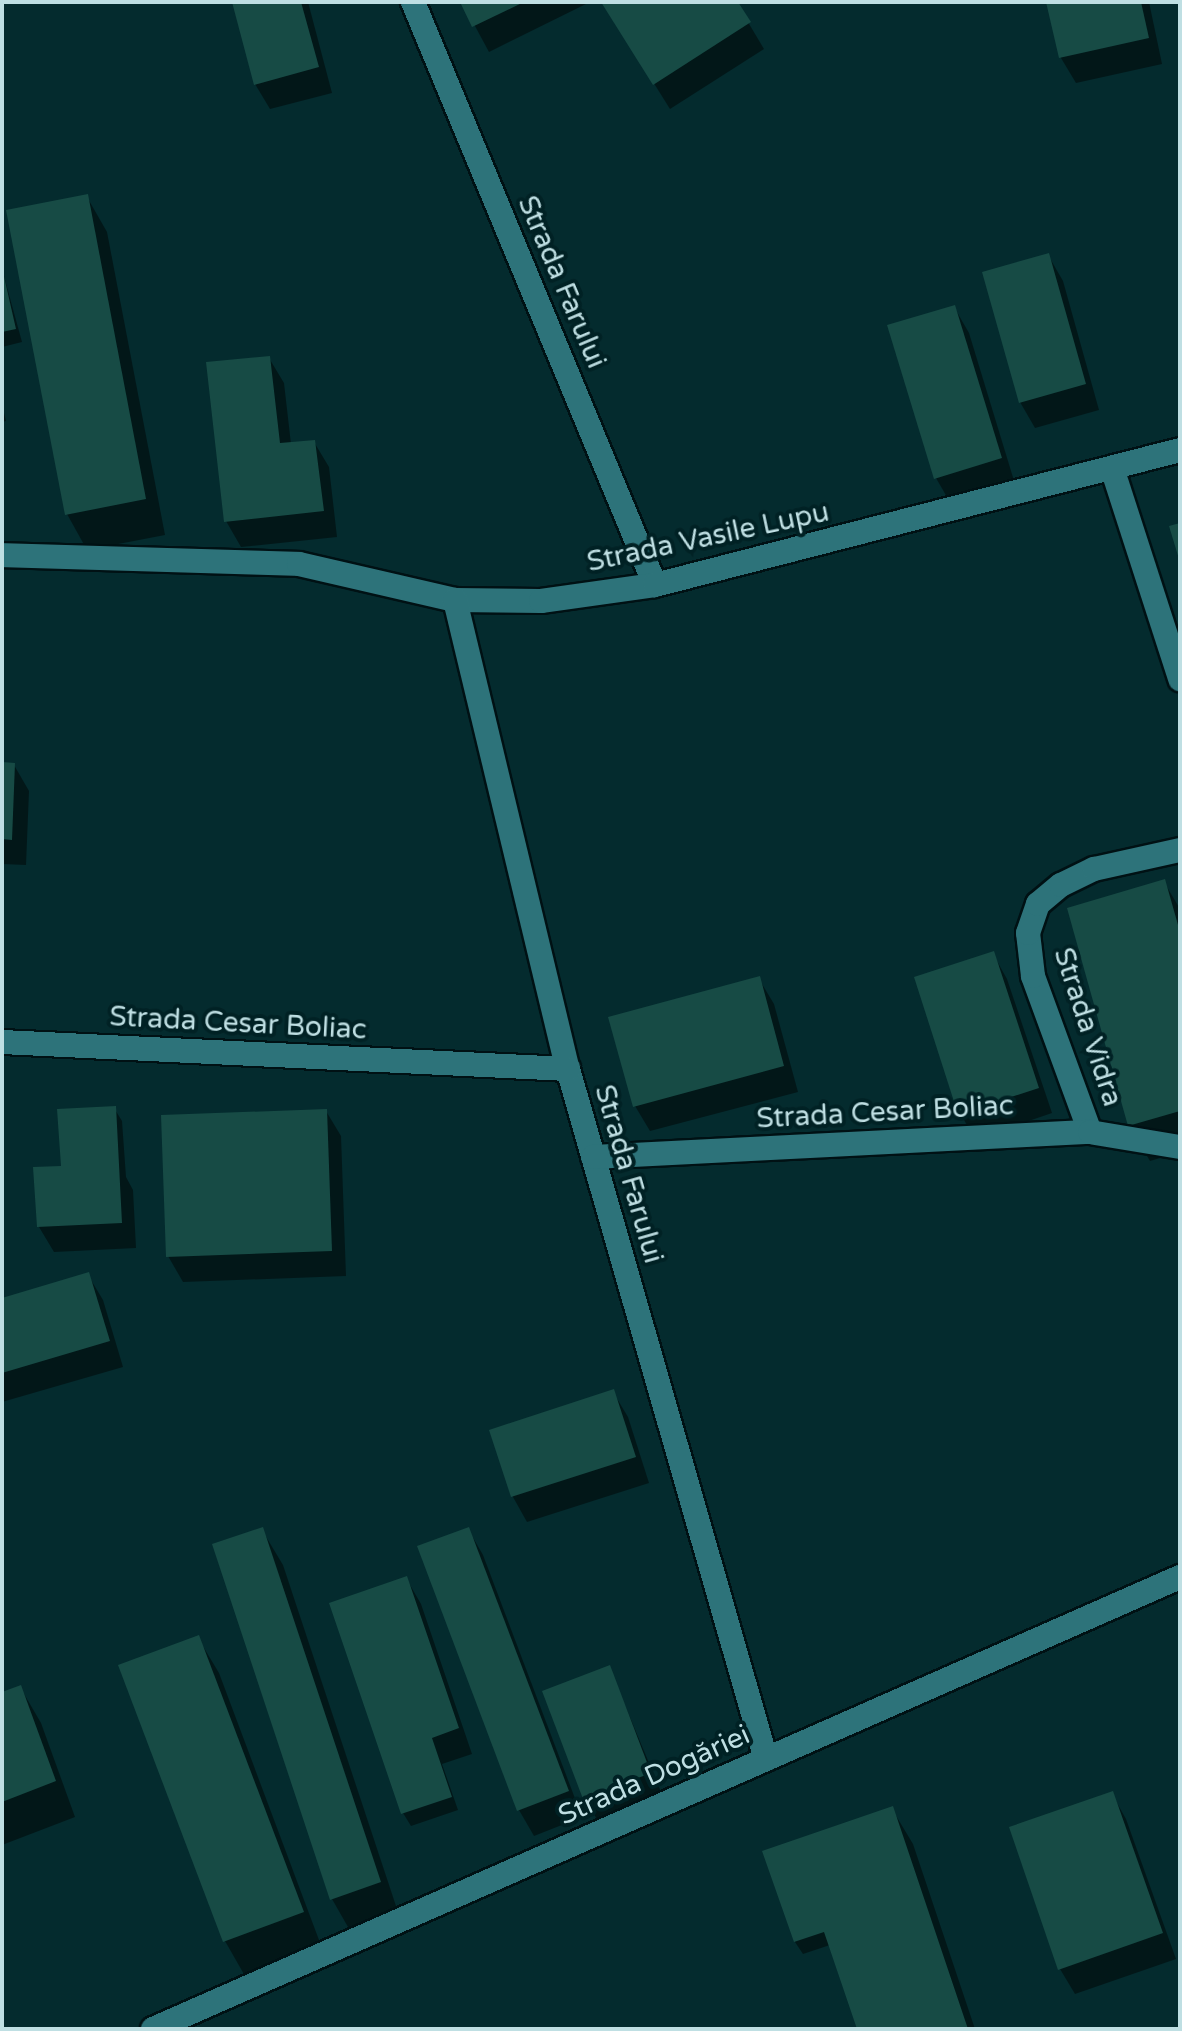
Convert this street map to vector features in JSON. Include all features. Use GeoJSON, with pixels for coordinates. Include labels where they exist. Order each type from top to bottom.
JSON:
{"type":"FeatureCollection","features":[{"type":"Feature","properties":{"kind":"street","name":"Strada Farului"},"geometry":{"type":"LineString","coordinates":[[413,2],[655,585]]}},
{"type":"Feature","properties":{"kind":"street","name":"Strada Vasile Lupu"},"geometry":{"type":"LineString","coordinates":[[2,555],[299,564],[455,600],[541,601],[655,585],[1113,471],[1180,450]]}},
{"type":"Feature","properties":{"kind":"street"},"geometry":{"type":"LineString","coordinates":[[1113,471],[1180,679]]}},
{"type":"Feature","properties":{"kind":"street","name":"Strada Farului"},"geometry":{"type":"LineString","coordinates":[[455,600],[568,1069],[766,1759]]}},
{"type":"Feature","properties":{"kind":"street","name":"Strada Vidra"},"geometry":{"type":"LineString","coordinates":[[1090,1132],[1033,976],[1028,933],[1038,904],[1061,885],[1094,869],[1180,850]]}},
{"type":"Feature","properties":{"kind":"street","name":"Strada Cesar Boliac"},"geometry":{"type":"LineString","coordinates":[[2,1042],[568,1069]]}},
{"type":"Feature","properties":{"kind":"street","name":"Strada Cesar Boliac"},"geometry":{"type":"LineString","coordinates":[[593,1157],[1090,1132],[1180,1147]]}},
{"type":"Feature","properties":{"kind":"street","name":"Strada Dogăriei"},"geometry":{"type":"LineString","coordinates":[[153,2029],[1180,1577]]}},
{"type":"Feature","properties":{"kind":"building"},"geometry":{"type":"Polygon","coordinates":[[[232,2],[301,2],[319,67],[254,85],[232,2]]]}},
{"type":"Feature","properties":{"kind":"building"},"geometry":{"type":"Polygon","coordinates":[[[460,2],[524,2],[472,27],[460,2]]]}},
{"type":"Feature","properties":{"kind":"building"},"geometry":{"type":"Polygon","coordinates":[[[601,2],[738,2],[751,22],[653,85],[601,2]]]}},
{"type":"Feature","properties":{"kind":"building"},"geometry":{"type":"Polygon","coordinates":[[[1046,2],[1141,2],[1149,38],[1059,58],[1046,2]]]}},
{"type":"Feature","properties":{"kind":"building"},"geometry":{"type":"Polygon","coordinates":[[[88,194],[146,499],[65,515],[6,210],[88,194]]]}},
{"type":"Feature","properties":{"kind":"building"},"geometry":{"type":"Polygon","coordinates":[[[1049,253],[1086,384],[1019,403],[982,272],[1049,253]]]}},
{"type":"Feature","properties":{"kind":"building"},"geometry":{"type":"Polygon","coordinates":[[[2,273],[16,329],[2,332],[2,273]]]}},
{"type":"Feature","properties":{"kind":"building"},"geometry":{"type":"Polygon","coordinates":[[[955,305],[1002,458],[934,479],[887,325],[955,305]]]}},
{"type":"Feature","properties":{"kind":"building"},"geometry":{"type":"Polygon","coordinates":[[[270,356],[280,443],[315,440],[324,511],[224,522],[206,362],[270,356]]]}},
{"type":"Feature","properties":{"kind":"building"},"geometry":{"type":"Polygon","coordinates":[[[1180,523],[1180,558],[1179,559],[1169,526],[1180,523]]]}},
{"type":"Feature","properties":{"kind":"building"},"geometry":{"type":"Polygon","coordinates":[[[2,762],[15,763],[12,840],[2,839],[2,762]]]}},
{"type":"Feature","properties":{"kind":"building"},"geometry":{"type":"Polygon","coordinates":[[[1165,879],[1180,932],[1180,1111],[1128,1126],[1067,908],[1165,879]]]}},
{"type":"Feature","properties":{"kind":"building"},"geometry":{"type":"Polygon","coordinates":[[[994,951],[1039,1088],[958,1114],[914,977],[994,951]]]}},
{"type":"Feature","properties":{"kind":"building"},"geometry":{"type":"Polygon","coordinates":[[[760,976],[784,1066],[633,1107],[608,1017],[760,976]]]}},
{"type":"Feature","properties":{"kind":"building"},"geometry":{"type":"Polygon","coordinates":[[[116,1106],[122,1223],[37,1227],[33,1167],[61,1166],[57,1109],[116,1106]]]}},
{"type":"Feature","properties":{"kind":"building"},"geometry":{"type":"Polygon","coordinates":[[[327,1109],[332,1251],[166,1257],[161,1115],[327,1109]]]}},
{"type":"Feature","properties":{"kind":"building"},"geometry":{"type":"Polygon","coordinates":[[[89,1272],[110,1341],[2,1373],[2,1298],[89,1272]]]}},
{"type":"Feature","properties":{"kind":"building"},"geometry":{"type":"Polygon","coordinates":[[[614,1389],[636,1457],[511,1497],[489,1430],[614,1389]]]}},
{"type":"Feature","properties":{"kind":"building"},"geometry":{"type":"Polygon","coordinates":[[[263,1527],[381,1882],[330,1900],[212,1544],[263,1527]]]}},
{"type":"Feature","properties":{"kind":"building"},"geometry":{"type":"Polygon","coordinates":[[[469,1527],[569,1791],[517,1811],[417,1546],[469,1527]]]}},
{"type":"Feature","properties":{"kind":"building"},"geometry":{"type":"Polygon","coordinates":[[[407,1576],[459,1728],[432,1738],[452,1797],[401,1814],[329,1603],[407,1576]]]}},
{"type":"Feature","properties":{"kind":"building"},"geometry":{"type":"Polygon","coordinates":[[[199,1635],[304,1912],[223,1942],[118,1665],[199,1635]]]}},
{"type":"Feature","properties":{"kind":"building"},"geometry":{"type":"Polygon","coordinates":[[[610,1665],[651,1773],[583,1799],[542,1691],[610,1665]]]}},
{"type":"Feature","properties":{"kind":"building"},"geometry":{"type":"Polygon","coordinates":[[[21,1685],[56,1781],[2,1802],[2,1692],[21,1685]]]}},
{"type":"Feature","properties":{"kind":"building"},"geometry":{"type":"Polygon","coordinates":[[[1113,1791],[1163,1933],[1058,1970],[1009,1827],[1113,1791]]]}},
{"type":"Feature","properties":{"kind":"building"},"geometry":{"type":"Polygon","coordinates":[[[893,1806],[968,2029],[857,2029],[824,1932],[794,1942],[762,1851],[893,1806]]]}}]}
